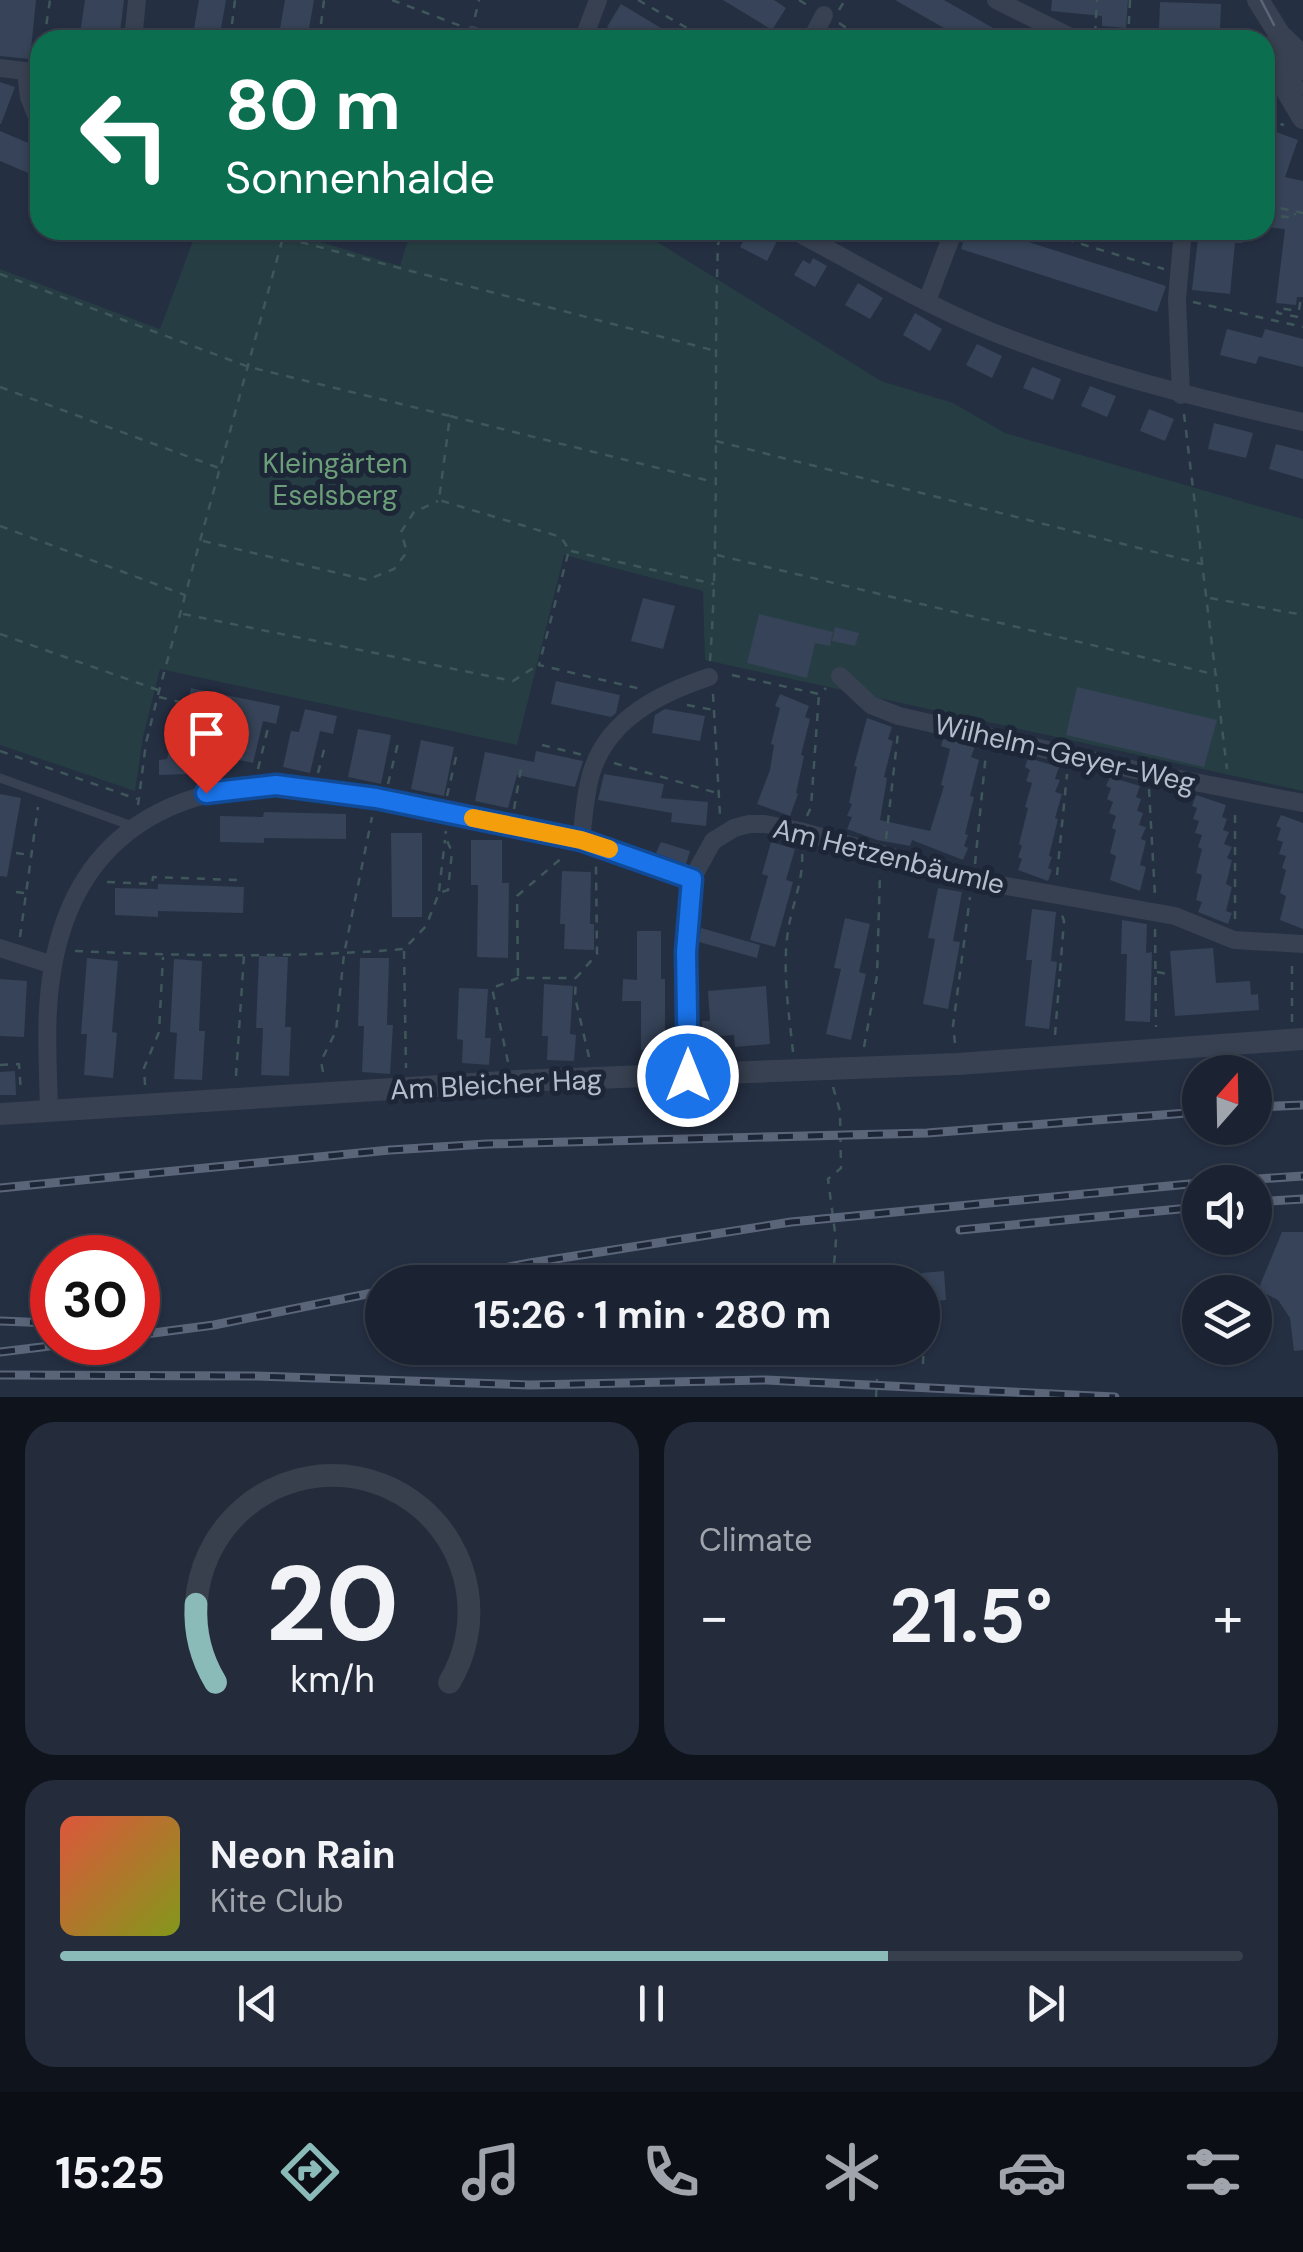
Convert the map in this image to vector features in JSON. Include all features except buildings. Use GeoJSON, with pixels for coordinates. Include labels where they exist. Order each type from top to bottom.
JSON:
{"type":"FeatureCollection","features":[{"type":"Feature","properties":{"kind":"street"},"geometry":{"type":"LineString","coordinates":[[135,30],[137,0]]}},
{"type":"Feature","properties":{"kind":"street"},"geometry":{"type":"LineString","coordinates":[[588,30],[598,0]]}},
{"type":"Feature","properties":{"kind":"street"},"geometry":{"type":"LineString","coordinates":[[996,0],[1037,30]]}},
{"type":"Feature","properties":{"kind":"street"},"geometry":{"type":"LineString","coordinates":[[1255,0],[1266,30]]}},
{"type":"Feature","properties":{"kind":"street"},"geometry":{"type":"LineString","coordinates":[[816,30],[824,15]]}},
{"type":"Feature","properties":{"kind":"street"},"geometry":{"type":"LineString","coordinates":[[1287,66],[1299,122]]}},
{"type":"Feature","properties":{"kind":"street"},"geometry":{"type":"LineString","coordinates":[[0,68],[30,72]]}},
{"type":"Feature","properties":{"kind":"street"},"geometry":{"type":"LineString","coordinates":[[812,240],[926,301],[1054,355],[1181,395],[1303,422]]}},
{"type":"Feature","properties":{"kind":"street"},"geometry":{"type":"LineString","coordinates":[[926,301],[950,240]]}},
{"type":"Feature","properties":{"kind":"street"},"geometry":{"type":"LineString","coordinates":[[1181,395],[1177,299],[1182,240]]}},
{"type":"Feature","properties":{"kind":"street","name":"Wilhelm-Geyer-Weg"},"geometry":{"type":"LineString","coordinates":[[840,676],[871,705],[900,716],[1303,804]]}},
{"type":"Feature","properties":{"kind":"street"},"geometry":{"type":"LineString","coordinates":[[588,842],[589,782],[597,758],[621,724],[636,710],[709,677]]}},
{"type":"Feature","properties":{"kind":"street"},"geometry":{"type":"LineString","coordinates":[[49,1111],[46,1050],[53,965],[63,923],[86,880],[114,844],[171,806],[206,793],[256,786],[380,799],[588,842],[692,879]]}},
{"type":"Feature","properties":{"kind":"street","name":"Am Hetzenbäumle"},"geometry":{"type":"LineString","coordinates":[[688,1076],[686,952],[692,879],[706,850],[734,828],[765,824],[800,831],[973,880],[1175,916],[1234,940],[1303,944]]}},
{"type":"Feature","properties":{"kind":"street"},"geometry":{"type":"LineString","coordinates":[[9,951],[53,965]]}},
{"type":"Feature","properties":{"kind":"street","name":"Am Bleicher Hag"},"geometry":{"type":"LineString","coordinates":[[11,1109],[49,1111],[517,1081],[958,1064],[1298,1035]]}},
{"type":"Feature","properties":{"kind":"lane"},"geometry":{"type":"LineString","coordinates":[[1255,0],[1270,30]]}},
{"type":"Feature","properties":{"kind":"lane"},"geometry":{"type":"LineString","coordinates":[[1275,41],[1303,91]]}},
{"type":"Feature","properties":{"kind":"lane"},"geometry":{"type":"LineString","coordinates":[[0,778],[135,827]]}},
{"type":"Feature","properties":{"kind":"path"},"geometry":{"type":"LineString","coordinates":[[46,30],[50,0]]}},
{"type":"Feature","properties":{"kind":"path"},"geometry":{"type":"LineString","coordinates":[[231,30],[235,0]]}},
{"type":"Feature","properties":{"kind":"path"},"geometry":{"type":"LineString","coordinates":[[320,30],[324,0]]}},
{"type":"Feature","properties":{"kind":"path"},"geometry":{"type":"LineString","coordinates":[[392,0],[472,30],[479,0]]}},
{"type":"Feature","properties":{"kind":"path"},"geometry":{"type":"LineString","coordinates":[[638,0],[690,30]]}},
{"type":"Feature","properties":{"kind":"path"},"geometry":{"type":"LineString","coordinates":[[1095,30],[1097,0]]}},
{"type":"Feature","properties":{"kind":"path"},"geometry":{"type":"LineString","coordinates":[[1128,30],[1130,0]]}},
{"type":"Feature","properties":{"kind":"path"},"geometry":{"type":"LineString","coordinates":[[1275,207],[1303,213]]}},
{"type":"Feature","properties":{"kind":"path"},"geometry":{"type":"LineString","coordinates":[[1275,215],[1294,218],[1295,212]]}},
{"type":"Feature","properties":{"kind":"path"},"geometry":{"type":"LineString","coordinates":[[135,827],[159,691],[282,240]]}},
{"type":"Feature","properties":{"kind":"path"},"geometry":{"type":"LineString","coordinates":[[291,240],[714,350]]}},
{"type":"Feature","properties":{"kind":"path"},"geometry":{"type":"LineString","coordinates":[[720,240],[714,350],[716,584],[709,677],[720,801]]}},
{"type":"Feature","properties":{"kind":"path"},"geometry":{"type":"LineString","coordinates":[[1069,240],[1180,273]]}},
{"type":"Feature","properties":{"kind":"path"},"geometry":{"type":"LineString","coordinates":[[0,274],[249,367],[715,482]]}},
{"type":"Feature","properties":{"kind":"path"},"geometry":{"type":"LineString","coordinates":[[1297,325],[1301,297]]}},
{"type":"Feature","properties":{"kind":"path"},"geometry":{"type":"LineString","coordinates":[[1177,299],[1303,326]]}},
{"type":"Feature","properties":{"kind":"path"},"geometry":{"type":"LineString","coordinates":[[1298,317],[1277,313],[1278,308],[1299,311]]}},
{"type":"Feature","properties":{"kind":"path"},"geometry":{"type":"LineString","coordinates":[[0,386],[222,469]]}},
{"type":"Feature","properties":{"kind":"path"},"geometry":{"type":"LineString","coordinates":[[1181,395],[1230,790]]}},
{"type":"Feature","properties":{"kind":"path"},"geometry":{"type":"LineString","coordinates":[[439,500],[450,416]]}},
{"type":"Feature","properties":{"kind":"path"},"geometry":{"type":"LineString","coordinates":[[715,440],[1202,564]]}},
{"type":"Feature","properties":{"kind":"path"},"geometry":{"type":"LineString","coordinates":[[201,541],[367,580],[394,569],[408,552],[400,532],[414,512],[439,500],[561,537],[569,550],[716,584]]}},
{"type":"Feature","properties":{"kind":"path"},"geometry":{"type":"LineString","coordinates":[[0,526],[186,595]]}},
{"type":"Feature","properties":{"kind":"path"},"geometry":{"type":"LineString","coordinates":[[539,665],[569,550]]}},
{"type":"Feature","properties":{"kind":"path"},"geometry":{"type":"LineString","coordinates":[[716,554],[1217,676]]}},
{"type":"Feature","properties":{"kind":"path"},"geometry":{"type":"LineString","coordinates":[[1208,598],[1303,615]]}},
{"type":"Feature","properties":{"kind":"path"},"geometry":{"type":"LineString","coordinates":[[181,613],[512,681],[539,665],[665,695]]}},
{"type":"Feature","properties":{"kind":"path"},"geometry":{"type":"LineString","coordinates":[[0,634],[159,691]]}},
{"type":"Feature","properties":{"kind":"path"},"geometry":{"type":"LineString","coordinates":[[732,674],[819,694]]}},
{"type":"Feature","properties":{"kind":"path"},"geometry":{"type":"LineString","coordinates":[[810,808],[819,694],[840,676]]}},
{"type":"Feature","properties":{"kind":"path"},"geometry":{"type":"LineString","coordinates":[[158,697],[184,703]]}},
{"type":"Feature","properties":{"kind":"path"},"geometry":{"type":"LineString","coordinates":[[256,786],[268,728]]}},
{"type":"Feature","properties":{"kind":"path"},"geometry":{"type":"LineString","coordinates":[[888,832],[898,731]]}},
{"type":"Feature","properties":{"kind":"path"},"geometry":{"type":"LineString","coordinates":[[313,789],[326,742]]}},
{"type":"Feature","properties":{"kind":"path"},"geometry":{"type":"LineString","coordinates":[[324,1075],[321,1061],[336,1031],[344,954],[380,799],[398,743]]}},
{"type":"Feature","properties":{"kind":"path"},"geometry":{"type":"LineString","coordinates":[[542,745],[719,793]]}},
{"type":"Feature","properties":{"kind":"path"},"geometry":{"type":"LineString","coordinates":[[0,751],[138,800]]}},
{"type":"Feature","properties":{"kind":"path"},"geometry":{"type":"LineString","coordinates":[[53,965],[74,951],[163,955],[344,954],[404,949],[426,926],[439,893],[456,753]]}},
{"type":"Feature","properties":{"kind":"path"},"geometry":{"type":"LineString","coordinates":[[977,848],[986,754]]}},
{"type":"Feature","properties":{"kind":"path"},"geometry":{"type":"LineString","coordinates":[[511,826],[522,762]]}},
{"type":"Feature","properties":{"kind":"path"},"geometry":{"type":"LineString","coordinates":[[1056,896],[1066,775]]}},
{"type":"Feature","properties":{"kind":"path"},"geometry":{"type":"LineString","coordinates":[[9,951],[26,893],[40,792]]}},
{"type":"Feature","properties":{"kind":"path"},"geometry":{"type":"LineString","coordinates":[[1150,798],[1154,880]]}},
{"type":"Feature","properties":{"kind":"path"},"geometry":{"type":"LineString","coordinates":[[1234,940],[1235,825]]}},
{"type":"Feature","properties":{"kind":"path"},"geometry":{"type":"LineString","coordinates":[[794,1058],[786,994],[788,932],[803,866],[800,831]]}},
{"type":"Feature","properties":{"kind":"path"},"geometry":{"type":"LineString","coordinates":[[439,893],[448,890],[452,873],[452,852],[445,836]]}},
{"type":"Feature","properties":{"kind":"path"},"geometry":{"type":"LineString","coordinates":[[588,842],[597,954],[576,978],[575,997],[591,1068]]}},
{"type":"Feature","properties":{"kind":"path"},"geometry":{"type":"LineString","coordinates":[[518,978],[517,896],[588,842]]}},
{"type":"Feature","properties":{"kind":"path"},"geometry":{"type":"LineString","coordinates":[[16,853],[31,856]]}},
{"type":"Feature","properties":{"kind":"path"},"geometry":{"type":"LineString","coordinates":[[86,880],[152,884],[153,877],[237,880]]}},
{"type":"Feature","properties":{"kind":"path"},"geometry":{"type":"LineString","coordinates":[[863,1054],[876,976],[879,879]]}},
{"type":"Feature","properties":{"kind":"path"},"geometry":{"type":"LineString","coordinates":[[16,892],[26,893]]}},
{"type":"Feature","properties":{"kind":"path"},"geometry":{"type":"LineString","coordinates":[[958,1064],[954,1026],[969,904]]}},
{"type":"Feature","properties":{"kind":"path"},"geometry":{"type":"LineString","coordinates":[[1055,1035],[1064,920]]}},
{"type":"Feature","properties":{"kind":"path"},"geometry":{"type":"LineString","coordinates":[[1155,935],[1156,1027]]}},
{"type":"Feature","properties":{"kind":"path"},"geometry":{"type":"LineString","coordinates":[[404,949],[406,1082]]}},
{"type":"Feature","properties":{"kind":"path"},"geometry":{"type":"LineString","coordinates":[[236,1079],[244,953]]}},
{"type":"Feature","properties":{"kind":"path"},"geometry":{"type":"LineString","coordinates":[[146,1097],[144,1068],[159,1032],[163,955]]}},
{"type":"Feature","properties":{"kind":"path"},"geometry":{"type":"LineString","coordinates":[[1293,967],[1298,1035]]}},
{"type":"Feature","properties":{"kind":"path"},"geometry":{"type":"LineString","coordinates":[[1155,971],[1172,975]]}},
{"type":"Feature","properties":{"kind":"path"},"geometry":{"type":"LineString","coordinates":[[508,1065],[492,988],[518,978],[576,978]]}},
{"type":"Feature","properties":{"kind":"path"},"geometry":{"type":"LineString","coordinates":[[0,1065],[19,1064],[11,1109]]}},
{"type":"Feature","properties":{"kind":"path"},"geometry":{"type":"LineString","coordinates":[[828,1070],[840,1111],[841,1168],[828,1180],[836,1240],[834,1265]]}},
{"type":"Feature","properties":{"kind":"path"},"geometry":{"type":"LineString","coordinates":[[876,1397],[877,1379]]}},
{"type":"Feature","properties":{"kind":"green space","name":"Kleingärten Eselsberg"},"geometry":{"type":"Polygon","coordinates":[[[193,240],[314,240],[400,266],[408,240],[654,240],[881,381],[953,403],[1005,433],[1303,519],[1303,791],[705,660],[703,591],[564,555],[517,745],[160,669],[143,737],[135,791],[0,745],[0,269],[160,329],[193,240]]]}},
{"type":"Feature","properties":{"kind":"tram line"},"geometry":{"type":"LineString","coordinates":[[1261,0],[1274,25]]}},
{"type":"Feature","properties":{"kind":"railway"},"geometry":{"type":"LineString","coordinates":[[1272,1106],[1303,1105]]}},
{"type":"Feature","properties":{"kind":"railway"},"geometry":{"type":"LineString","coordinates":[[0,1188],[390,1150],[927,1133],[1182,1113]]}},
{"type":"Feature","properties":{"kind":"railway"},"geometry":{"type":"LineString","coordinates":[[1272,1178],[1303,1176]]}},
{"type":"Feature","properties":{"kind":"railway"},"geometry":{"type":"LineString","coordinates":[[519,1265],[791,1222],[1182,1185]]}},
{"type":"Feature","properties":{"kind":"railway"},"geometry":{"type":"LineString","coordinates":[[1272,1201],[1303,1199]]}},
{"type":"Feature","properties":{"kind":"railway"},"geometry":{"type":"LineString","coordinates":[[960,1230],[1182,1209]]}},
{"type":"Feature","properties":{"kind":"railway"},"geometry":{"type":"LineString","coordinates":[[160,1332],[365,1294]]}},
{"type":"Feature","properties":{"kind":"railway"},"geometry":{"type":"LineString","coordinates":[[0,1321],[30,1322]]}},
{"type":"Feature","properties":{"kind":"railway"},"geometry":{"type":"LineString","coordinates":[[0,1352],[30,1348]]}},
{"type":"Feature","properties":{"kind":"railway"},"geometry":{"type":"LineString","coordinates":[[0,1375],[256,1376],[530,1385],[766,1380],[1115,1397]]}},
{"type":"Feature","properties":{"kind":"slow traffic"},"geometry":{"type":"LineString","coordinates":[[473,818],[609,849]]}},
{"type":"Feature","properties":{"kind":"route"},"geometry":{"type":"LineString","coordinates":[[206,793],[276,785],[376,798],[581,840],[692,879],[686,952],[688,1076]]}}]}
